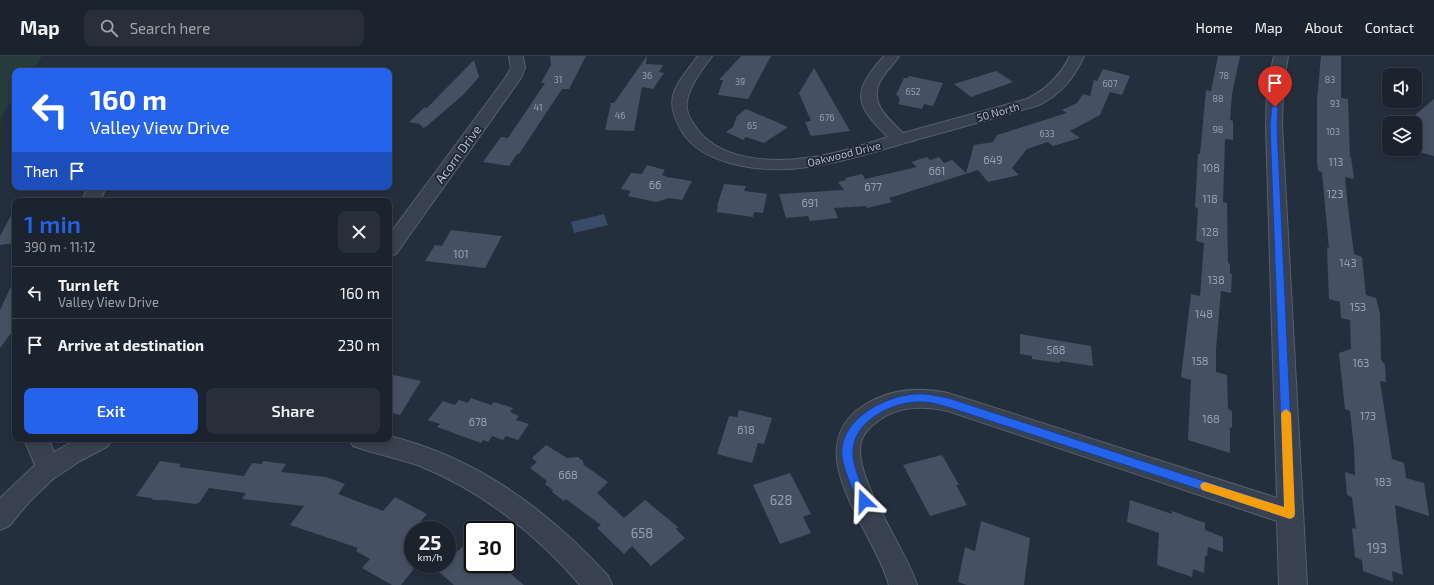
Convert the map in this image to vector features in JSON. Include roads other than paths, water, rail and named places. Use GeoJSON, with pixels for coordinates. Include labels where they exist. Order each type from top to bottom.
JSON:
{"type":"FeatureCollection","features":[{"type":"Feature","properties":{"kind":"street","name":"Acorn Drive"},"geometry":{"type":"LineString","coordinates":[[392,245],[513,78],[518,68],[516,56]]}},
{"type":"Feature","properties":{"kind":"street","name":"Oakwood Drive"},"geometry":{"type":"LineString","coordinates":[[705,56],[681,95],[679,107],[689,132],[698,141],[717,152],[753,163],[790,166],[822,161],[900,140]]}},
{"type":"Feature","properties":{"kind":"street"},"geometry":{"type":"LineString","coordinates":[[892,56],[872,82],[868,95],[872,110],[900,140]]}},
{"type":"Feature","properties":{"kind":"street","name":"50 North"},"geometry":{"type":"LineString","coordinates":[[900,140],[1022,106],[1043,97],[1063,81],[1077,56]]}},
{"type":"Feature","properties":{"kind":"street"},"geometry":{"type":"LineString","coordinates":[[1282,56],[1276,89],[1274,125],[1293,585]]}},
{"type":"Feature","properties":{"kind":"street"},"geometry":{"type":"LineString","coordinates":[[903,585],[893,559],[869,513],[850,468],[847,456],[848,445],[852,434],[871,413],[894,401],[909,398],[923,398],[948,402],[1290,514]]}},
{"type":"Feature","properties":{"kind":"street"},"geometry":{"type":"LineString","coordinates":[[37,442],[49,468]]}},
{"type":"Feature","properties":{"kind":"street"},"geometry":{"type":"LineString","coordinates":[[0,518],[18,496],[49,468],[78,449],[93,442]]}},
{"type":"Feature","properties":{"kind":"street"},"geometry":{"type":"LineString","coordinates":[[372,442],[401,450],[427,460],[482,485],[534,522],[563,547],[598,585]]}},
{"type":"Feature","properties":{"kind":"water"},"geometry":{"type":"Polygon","coordinates":[[[604,214],[608,225],[574,233],[571,222],[604,214]]]}}]}
